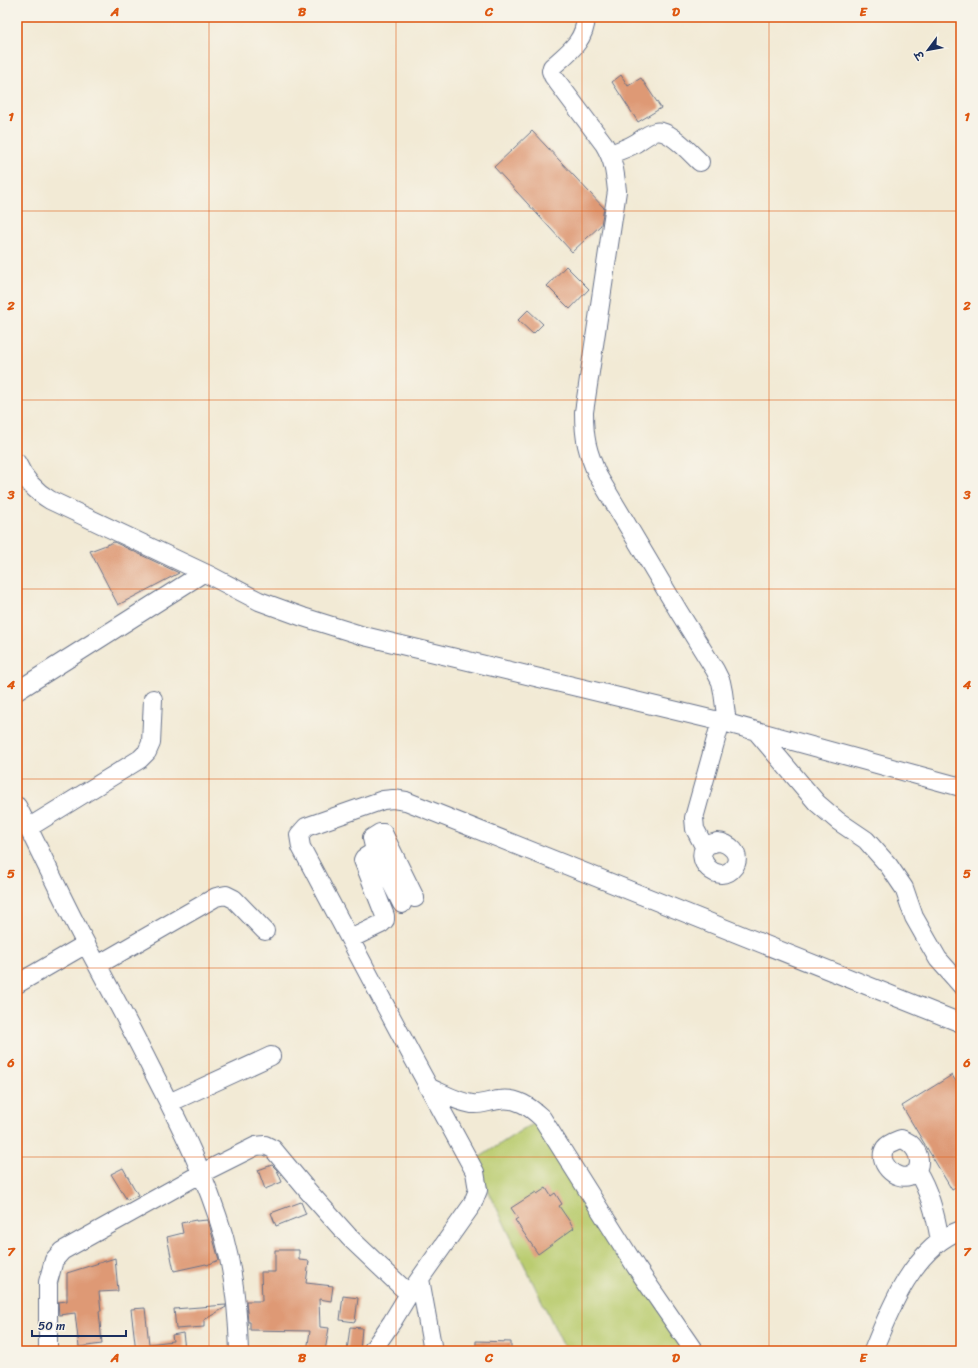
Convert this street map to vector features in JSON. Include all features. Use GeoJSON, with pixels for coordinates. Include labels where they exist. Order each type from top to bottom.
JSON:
{"type":"FeatureCollection","features":[{"type":"Feature","properties":{"kind":"street"},"geometry":{"type":"LineString","coordinates":[[586,17],[583,35],[577,44],[552,67],[551,71],[553,76],[595,131],[610,154],[615,171],[617,191],[584,412],[584,432],[589,456],[598,476],[721,682],[723,692],[724,722],[694,818],[695,829],[705,848]]}},
{"type":"Feature","properties":{"kind":"street"},"geometry":{"type":"LineString","coordinates":[[610,154],[635,143],[656,131],[664,132],[675,139],[700,162]]}},
{"type":"Feature","properties":{"kind":"street"},"geometry":{"type":"LineString","coordinates":[[17,463],[21,473],[32,487],[50,500],[259,600],[303,617],[364,636],[724,722],[961,787]]}},
{"type":"Feature","properties":{"kind":"street"},"geometry":{"type":"LineString","coordinates":[[17,691],[203,573]]}},
{"type":"Feature","properties":{"kind":"street"},"geometry":{"type":"LineString","coordinates":[[28,828],[140,759],[147,752],[151,743],[153,699]]}},
{"type":"Feature","properties":{"kind":"street"},"geometry":{"type":"LineString","coordinates":[[756,731],[817,803],[838,821],[866,840],[889,866],[904,888],[914,917],[926,940],[938,959],[961,985]]}},
{"type":"Feature","properties":{"kind":"street"},"geometry":{"type":"LineString","coordinates":[[372,1351],[409,1294],[472,1204],[478,1190],[475,1172],[428,1087],[301,847],[299,835],[306,828],[383,800],[393,799],[406,801],[961,1022]]}},
{"type":"Feature","properties":{"kind":"street"},"geometry":{"type":"LineString","coordinates":[[17,806],[86,944],[169,1103],[202,1173],[219,1220],[229,1259],[237,1313],[239,1351]]}},
{"type":"Feature","properties":{"kind":"street"},"geometry":{"type":"LineString","coordinates":[[350,939],[381,924],[385,920],[385,916],[363,860],[376,851],[372,838],[382,833],[391,848],[408,901]]}},
{"type":"Feature","properties":{"kind":"street"},"geometry":{"type":"LineString","coordinates":[[98,965],[216,896],[226,895],[234,899],[265,930]]}},
{"type":"Feature","properties":{"kind":"street"},"geometry":{"type":"LineString","coordinates":[[17,984],[86,944]]}},
{"type":"Feature","properties":{"kind":"street"},"geometry":{"type":"LineString","coordinates":[[169,1103],[271,1056]]}},
{"type":"Feature","properties":{"kind":"street"},"geometry":{"type":"LineString","coordinates":[[428,1087],[470,1104],[480,1104],[500,1099],[510,1099],[532,1108],[542,1118],[636,1266],[694,1351]]}},
{"type":"Feature","properties":{"kind":"street"},"geometry":{"type":"LineString","coordinates":[[48,1351],[48,1282],[54,1260],[62,1252],[202,1173],[256,1146],[265,1144],[273,1149],[346,1233],[409,1294]]}},
{"type":"Feature","properties":{"kind":"street"},"geometry":{"type":"LineString","coordinates":[[917,1171],[924,1183],[931,1201],[940,1241]]}},
{"type":"Feature","properties":{"kind":"street"},"geometry":{"type":"LineString","coordinates":[[873,1351],[897,1295],[921,1259],[940,1241],[961,1230]]}},
{"type":"Feature","properties":{"kind":"street"},"geometry":{"type":"LineString","coordinates":[[420,1279],[433,1351]]}},
{"type":"Feature","properties":{"kind":"green space"},"geometry":{"type":"Polygon","coordinates":[[[536,1123],[692,1351],[566,1351],[474,1161],[523,1129],[536,1123]]]}},
{"type":"Feature","properties":{"kind":"building"},"geometry":{"type":"Polygon","coordinates":[[[621,75],[628,86],[641,78],[661,108],[638,122],[612,82],[621,75]]]}},
{"type":"Feature","properties":{"kind":"building"},"geometry":{"type":"Polygon","coordinates":[[[532,131],[604,208],[601,225],[572,252],[494,167],[532,131]]]}},
{"type":"Feature","properties":{"kind":"building"},"geometry":{"type":"Polygon","coordinates":[[[566,266],[589,289],[570,309],[547,286],[566,266]]]}},
{"type":"Feature","properties":{"kind":"building"},"geometry":{"type":"Polygon","coordinates":[[[528,310],[543,324],[533,334],[518,320],[528,310]]]}},
{"type":"Feature","properties":{"kind":"building"},"geometry":{"type":"Polygon","coordinates":[[[114,542],[179,573],[118,605],[90,551],[114,542]]]}},
{"type":"Feature","properties":{"kind":"building"},"geometry":{"type":"Polygon","coordinates":[[[952,1075],[961,1090],[961,1185],[952,1190],[902,1106],[952,1075]]]}},
{"type":"Feature","properties":{"kind":"building"},"geometry":{"type":"Polygon","coordinates":[[[272,1165],[277,1170],[282,1182],[265,1189],[258,1170],[272,1165]]]}},
{"type":"Feature","properties":{"kind":"building"},"geometry":{"type":"Polygon","coordinates":[[[123,1168],[138,1195],[127,1200],[111,1174],[123,1168]]]}},
{"type":"Feature","properties":{"kind":"building"},"geometry":{"type":"Polygon","coordinates":[[[546,1188],[551,1196],[555,1193],[562,1204],[559,1206],[574,1228],[538,1254],[515,1220],[518,1218],[511,1208],[536,1192],[537,1194],[546,1188]]]}},
{"type":"Feature","properties":{"kind":"building"},"geometry":{"type":"Polygon","coordinates":[[[301,1202],[306,1214],[276,1226],[271,1213],[301,1202]]]}},
{"type":"Feature","properties":{"kind":"building"},"geometry":{"type":"Polygon","coordinates":[[[196,1220],[208,1220],[219,1260],[207,1265],[174,1271],[167,1237],[183,1233],[181,1223],[196,1220]]]}},
{"type":"Feature","properties":{"kind":"building"},"geometry":{"type":"Polygon","coordinates":[[[275,1250],[299,1250],[299,1260],[309,1261],[306,1283],[333,1286],[331,1301],[319,1299],[320,1327],[329,1328],[325,1351],[307,1351],[310,1331],[250,1330],[246,1301],[262,1301],[261,1272],[275,1272],[275,1250]]]}},
{"type":"Feature","properties":{"kind":"building"},"geometry":{"type":"Polygon","coordinates":[[[115,1258],[118,1291],[99,1292],[102,1344],[79,1347],[75,1313],[59,1315],[58,1302],[67,1301],[67,1273],[115,1258]]]}},
{"type":"Feature","properties":{"kind":"building"},"geometry":{"type":"Polygon","coordinates":[[[343,1296],[358,1298],[355,1322],[340,1320],[343,1296]]]}},
{"type":"Feature","properties":{"kind":"building"},"geometry":{"type":"Polygon","coordinates":[[[226,1305],[226,1307],[204,1320],[204,1327],[176,1329],[174,1309],[226,1305]]]}},
{"type":"Feature","properties":{"kind":"building"},"geometry":{"type":"Polygon","coordinates":[[[145,1308],[149,1344],[173,1341],[172,1335],[183,1333],[185,1349],[171,1351],[136,1351],[131,1309],[145,1308]]]}},
{"type":"Feature","properties":{"kind":"building"},"geometry":{"type":"Polygon","coordinates":[[[350,1327],[362,1328],[360,1351],[347,1351],[350,1327]]]}},
{"type":"Feature","properties":{"kind":"building"},"geometry":{"type":"Polygon","coordinates":[[[476,1341],[511,1342],[511,1351],[476,1351],[476,1341]]]}}]}
